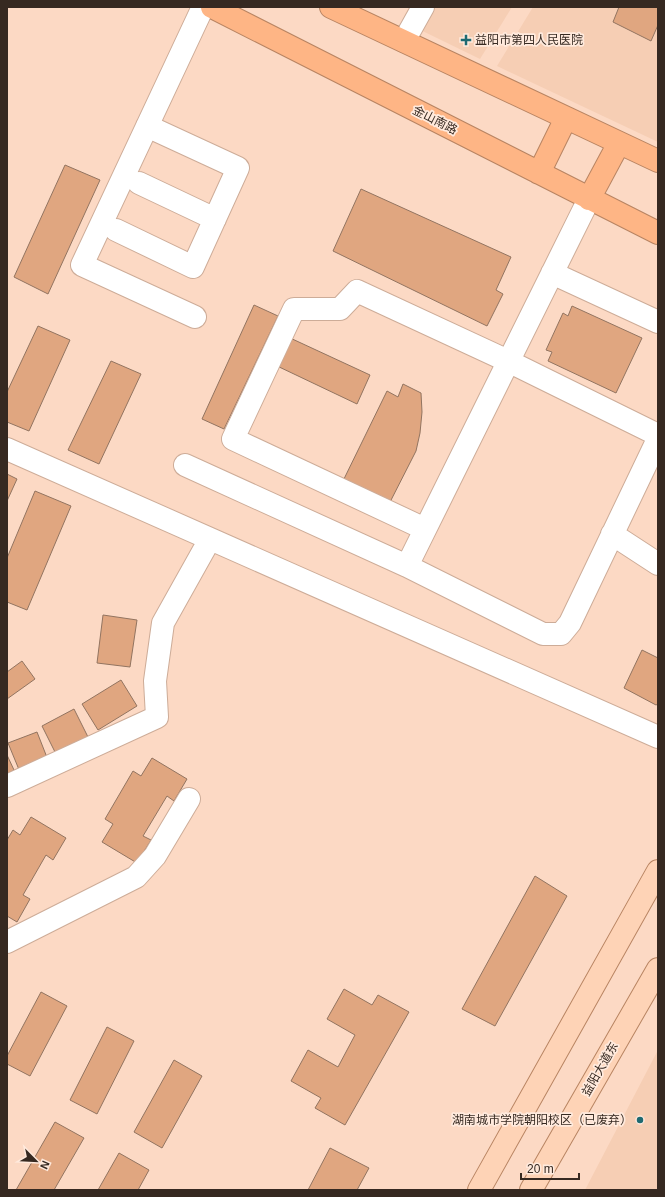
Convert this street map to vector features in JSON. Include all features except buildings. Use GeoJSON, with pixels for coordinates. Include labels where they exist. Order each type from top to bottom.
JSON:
{"type":"FeatureCollection","features":[{"type":"Feature","properties":{"kind":"highway","name":"金山南路"},"geometry":{"type":"LineString","coordinates":[[212,7],[658,233]]}},
{"type":"Feature","properties":{"kind":"highway"},"geometry":{"type":"LineString","coordinates":[[332,7],[658,161]]}},
{"type":"Feature","properties":{"kind":"highway"},"geometry":{"type":"LineString","coordinates":[[539,173],[566,118]]}},
{"type":"Feature","properties":{"kind":"highway"},"geometry":{"type":"LineString","coordinates":[[589,198],[619,143]]}},
{"type":"Feature","properties":{"kind":"main road"},"geometry":{"type":"LineString","coordinates":[[479,1190],[658,871]]}},
{"type":"Feature","properties":{"kind":"main road","name":"益阳大道东"},"geometry":{"type":"LineString","coordinates":[[531,1190],[658,969]]}},
{"type":"Feature","properties":{"kind":"street"},"geometry":{"type":"LineString","coordinates":[[196,317],[82,265],[204,7]]}},
{"type":"Feature","properties":{"kind":"street"},"geometry":{"type":"LineString","coordinates":[[404,41],[423,7]]}},
{"type":"Feature","properties":{"kind":"street"},"geometry":{"type":"LineString","coordinates":[[116,230],[193,267],[238,168],[148,126]]}},
{"type":"Feature","properties":{"kind":"street"},"geometry":{"type":"LineString","coordinates":[[139,183],[215,219]]}},
{"type":"Feature","properties":{"kind":"street"},"geometry":{"type":"LineString","coordinates":[[407,566],[589,198]]}},
{"type":"Feature","properties":{"kind":"street"},"geometry":{"type":"LineString","coordinates":[[552,273],[658,322]]}},
{"type":"Feature","properties":{"kind":"street"},"geometry":{"type":"LineString","coordinates":[[425,529],[232,439],[294,309],[340,309],[357,291],[508,361],[658,435]]}},
{"type":"Feature","properties":{"kind":"street"},"geometry":{"type":"LineString","coordinates":[[185,465],[407,566],[543,634],[561,634],[570,623],[658,439]]}},
{"type":"Feature","properties":{"kind":"street"},"geometry":{"type":"LineString","coordinates":[[7,449],[658,737]]}},
{"type":"Feature","properties":{"kind":"street"},"geometry":{"type":"LineString","coordinates":[[612,534],[658,564]]}},
{"type":"Feature","properties":{"kind":"street"},"geometry":{"type":"LineString","coordinates":[[7,786],[157,717],[155,681],[163,623],[210,539]]}},
{"type":"Feature","properties":{"kind":"street"},"geometry":{"type":"LineString","coordinates":[[7,942],[136,877],[155,856],[190,799]]}},
{"type":"Feature","properties":{"kind":"shaded area","name":"益阳市第四人民医院"},"geometry":{"type":"Polygon","coordinates":[[[409,7],[512,7],[480,59],[402,21],[409,7]]]}},
{"type":"Feature","properties":{"kind":"shaded area"},"geometry":{"type":"Polygon","coordinates":[[[533,7],[658,7],[658,142],[497,66],[533,7]]]}},
{"type":"Feature","properties":{"kind":"shaded area","name":"湖南城市学院朝阳校区（已废弃）"},"geometry":{"type":"Polygon","coordinates":[[[658,1050],[658,1190],[585,1190],[658,1050]]]}},
{"type":"Feature","properties":{"kind":"place","name":"益阳市第四人民医院"},"geometry":{"type":"Point","coordinates":[466,40]}},
{"type":"Feature","properties":{"kind":"place","name":"湖南城市学院朝阳校区（已废弃）"},"geometry":{"type":"Point","coordinates":[640,1120]}}]}
